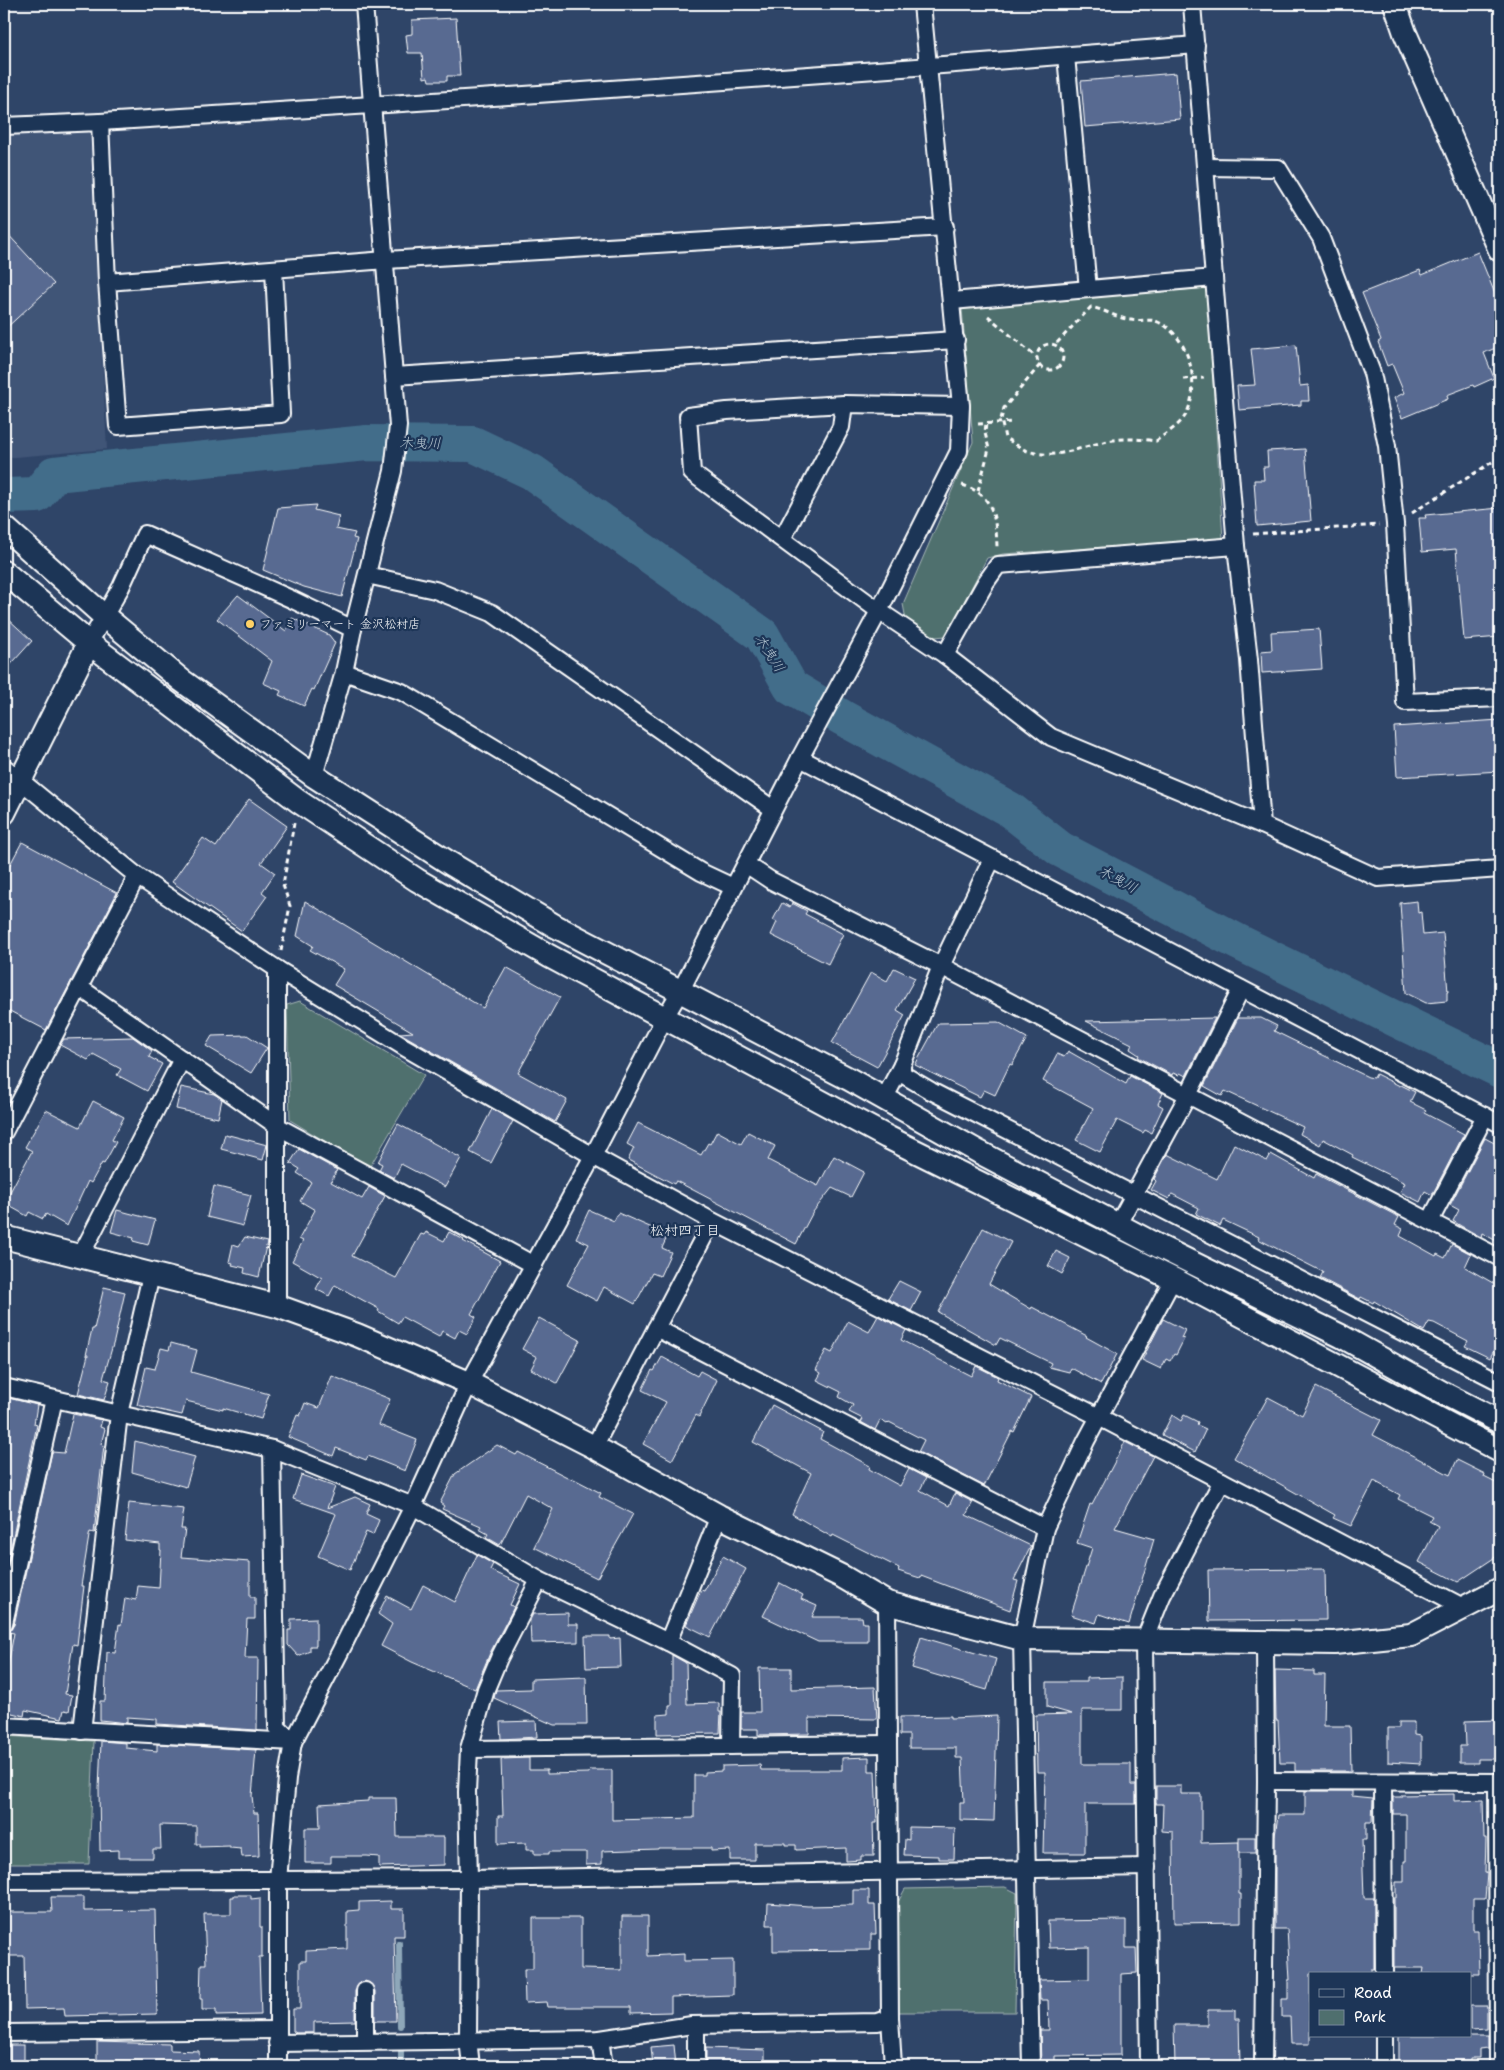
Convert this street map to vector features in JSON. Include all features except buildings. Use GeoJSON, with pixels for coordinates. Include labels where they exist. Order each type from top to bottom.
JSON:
{"type":"FeatureCollection","features":[{"type":"Feature","properties":{"kind":"street"},"geometry":{"type":"LineString","coordinates":[[314,776],[344,672],[393,471],[398,426],[364,4]]}},
{"type":"Feature","properties":{"kind":"street"},"geometry":{"type":"LineString","coordinates":[[278,2066],[278,1880],[292,1742],[340,1652],[412,1506],[469,1382],[594,1156],[810,738],[879,611],[959,451],[961,406],[956,340],[922,4]]}},
{"type":"Feature","properties":{"kind":"street"},"geometry":{"type":"LineString","coordinates":[[1192,4],[1236,540],[1249,660],[1262,825]]}},
{"type":"Feature","properties":{"kind":"street"},"geometry":{"type":"LineString","coordinates":[[1395,4],[1408,42],[1500,250]]}},
{"type":"Feature","properties":{"kind":"street"},"geometry":{"type":"LineString","coordinates":[[4,126],[372,106],[928,67],[1196,45]]}},
{"type":"Feature","properties":{"kind":"street"},"geometry":{"type":"LineString","coordinates":[[1066,56],[1088,289]]}},
{"type":"Feature","properties":{"kind":"street"},"geometry":{"type":"LineString","coordinates":[[100,122],[107,282],[118,426],[281,414],[274,269]]}},
{"type":"Feature","properties":{"kind":"street"},"geometry":{"type":"LineString","coordinates":[[1206,167],[1278,168],[1321,238],[1372,373],[1387,446],[1395,524],[1405,702],[1500,698]]}},
{"type":"Feature","properties":{"kind":"street"},"geometry":{"type":"LineString","coordinates":[[107,282],[386,260],[945,227]]}},
{"type":"Feature","properties":{"kind":"street"},"geometry":{"type":"LineString","coordinates":[[952,301],[1214,278]]}},
{"type":"Feature","properties":{"kind":"street"},"geometry":{"type":"LineString","coordinates":[[394,376],[956,340]]}},
{"type":"Feature","properties":{"kind":"street"},"geometry":{"type":"LineString","coordinates":[[961,406],[844,404],[727,411],[688,416],[692,473],[879,611],[945,655],[1051,737],[1262,825],[1378,878],[1500,869]]}},
{"type":"Feature","properties":{"kind":"street"},"geometry":{"type":"LineString","coordinates":[[782,539],[841,427],[844,404]]}},
{"type":"Feature","properties":{"kind":"street"},"geometry":{"type":"LineString","coordinates":[[4,527],[104,616],[181,680],[314,776],[451,864],[555,926],[681,990],[979,1152],[1341,1336],[1443,1393],[1500,1422]]}},
{"type":"Feature","properties":{"kind":"street"},"geometry":{"type":"LineString","coordinates":[[4,813],[12,774],[121,587],[145,534],[291,598],[353,629]]}},
{"type":"Feature","properties":{"kind":"street"},"geometry":{"type":"LineString","coordinates":[[945,655],[986,582],[998,565],[1012,562],[1236,540]]}},
{"type":"Feature","properties":{"kind":"street"},"geometry":{"type":"LineString","coordinates":[[4,572],[89,643],[298,801],[417,880],[549,956],[887,1137],[1173,1279],[1500,1451]]}},
{"type":"Feature","properties":{"kind":"street"},"geometry":{"type":"LineString","coordinates":[[367,575],[435,590],[492,613],[774,810]]}},
{"type":"Feature","properties":{"kind":"street"},"geometry":{"type":"LineString","coordinates":[[344,672],[402,692],[701,872],[733,888]]}},
{"type":"Feature","properties":{"kind":"street"},"geometry":{"type":"LineString","coordinates":[[800,758],[1500,1124]]}},
{"type":"Feature","properties":{"kind":"street"},"geometry":{"type":"LineString","coordinates":[[12,774],[137,876],[277,969],[404,1047],[712,1221],[1101,1418],[1465,1608]]}},
{"type":"Feature","properties":{"kind":"street"},"geometry":{"type":"LineString","coordinates":[[884,1099],[902,1065],[941,966],[992,859]]}},
{"type":"Feature","properties":{"kind":"street"},"geometry":{"type":"LineString","coordinates":[[746,864],[770,880],[941,966],[1500,1258]]}},
{"type":"Feature","properties":{"kind":"street"},"geometry":{"type":"LineString","coordinates":[[4,1132],[137,876]]}},
{"type":"Feature","properties":{"kind":"street"},"geometry":{"type":"LineString","coordinates":[[277,969],[277,1306]]}},
{"type":"Feature","properties":{"kind":"street"},"geometry":{"type":"LineString","coordinates":[[79,987],[277,1126],[534,1265]]}},
{"type":"Feature","properties":{"kind":"street"},"geometry":{"type":"LineString","coordinates":[[1118,1224],[1188,1095],[1241,989]]}},
{"type":"Feature","properties":{"kind":"street"},"geometry":{"type":"LineString","coordinates":[[80,1257],[182,1059]]}},
{"type":"Feature","properties":{"kind":"street"},"geometry":{"type":"LineString","coordinates":[[902,1065],[902,1074],[931,1091],[1500,1382]]}},
{"type":"Feature","properties":{"kind":"street"},"geometry":{"type":"LineString","coordinates":[[1430,1221],[1485,1116]]}},
{"type":"Feature","properties":{"kind":"street"},"geometry":{"type":"LineString","coordinates":[[594,1447],[712,1221]]}},
{"type":"Feature","properties":{"kind":"street"},"geometry":{"type":"LineString","coordinates":[[4,1237],[277,1306],[357,1335],[469,1382],[594,1447],[719,1516],[842,1577],[887,1602],[1022,1639],[1334,1644],[1411,1634],[1500,1590]]}},
{"type":"Feature","properties":{"kind":"street"},"geometry":{"type":"LineString","coordinates":[[82,1731],[119,1414],[151,1275]]}},
{"type":"Feature","properties":{"kind":"street"},"geometry":{"type":"LineString","coordinates":[[1031,2066],[1025,1869],[1022,1639],[1045,1528],[1086,1441],[1101,1418],[1173,1279]]}},
{"type":"Feature","properties":{"kind":"street"},"geometry":{"type":"LineString","coordinates":[[656,1328],[1045,1528]]}},
{"type":"Feature","properties":{"kind":"street"},"geometry":{"type":"LineString","coordinates":[[4,1387],[272,1449],[412,1506],[539,1580],[668,1642],[732,1676],[731,1746]]}},
{"type":"Feature","properties":{"kind":"street"},"geometry":{"type":"LineString","coordinates":[[4,1623],[54,1399]]}},
{"type":"Feature","properties":{"kind":"street"},"geometry":{"type":"LineString","coordinates":[[272,1449],[277,1727],[292,1742]]}},
{"type":"Feature","properties":{"kind":"street"},"geometry":{"type":"LineString","coordinates":[[1149,2066],[1144,1640],[1162,1596],[1222,1481]]}},
{"type":"Feature","properties":{"kind":"street"},"geometry":{"type":"LineString","coordinates":[[668,1642],[719,1516]]}},
{"type":"Feature","properties":{"kind":"street"},"geometry":{"type":"LineString","coordinates":[[471,2066],[468,2039],[469,1879],[467,1792],[469,1749],[486,1690],[539,1580]]}},
{"type":"Feature","properties":{"kind":"street"},"geometry":{"type":"LineString","coordinates":[[887,1602],[888,1872],[890,2018],[893,2066]]}},
{"type":"Feature","properties":{"kind":"street"},"geometry":{"type":"LineString","coordinates":[[1263,2066],[1266,1781],[1265,1643]]}},
{"type":"Feature","properties":{"kind":"street"},"geometry":{"type":"LineString","coordinates":[[4,1726],[292,1742]]}},
{"type":"Feature","properties":{"kind":"street"},"geometry":{"type":"LineString","coordinates":[[469,1749],[887,1744]]}},
{"type":"Feature","properties":{"kind":"street"},"geometry":{"type":"LineString","coordinates":[[1266,1781],[1498,1782],[1498,2066]]}},
{"type":"Feature","properties":{"kind":"street"},"geometry":{"type":"LineString","coordinates":[[1383,1782],[1384,1972]]}},
{"type":"Feature","properties":{"kind":"street"},"geometry":{"type":"LineString","coordinates":[[4,1881],[469,1879],[1147,1867]]}},
{"type":"Feature","properties":{"kind":"street"},"geometry":{"type":"LineString","coordinates":[[364,1991],[365,2041]]}},
{"type":"Feature","properties":{"kind":"street"},"geometry":{"type":"LineString","coordinates":[[4,2033],[277,2036],[365,2041],[600,2039],[696,2025],[878,2022],[890,2018]]}},
{"type":"Feature","properties":{"kind":"street"},"geometry":{"type":"LineString","coordinates":[[696,2025],[696,2066]]}},
{"type":"Feature","properties":{"kind":"street"},"geometry":{"type":"LineString","coordinates":[[1384,2038],[1384,2066]]}},
{"type":"Feature","properties":{"kind":"street"},"geometry":{"type":"LineString","coordinates":[[600,2039],[604,2066]]}},
{"type":"Feature","properties":{"kind":"path"},"geometry":{"type":"LineString","coordinates":[[969,300],[1037,358]]}},
{"type":"Feature","properties":{"kind":"path"},"geometry":{"type":"LineString","coordinates":[[1040,366],[1004,408],[1001,418],[1005,438],[1025,450],[1046,455],[1063,454],[1114,440],[1136,439],[1156,441],[1185,417],[1192,399],[1194,379],[1191,366],[1177,340],[1158,322],[1131,320],[1091,308],[1055,345]]}},
{"type":"Feature","properties":{"kind":"path"},"geometry":{"type":"LineString","coordinates":[[1051,344],[1055,345],[1063,355],[1061,363],[1051,370],[1040,366],[1037,358],[1037,353],[1043,346],[1051,344]]}},
{"type":"Feature","properties":{"kind":"path"},"geometry":{"type":"LineString","coordinates":[[960,425],[1013,422]]}},
{"type":"Feature","properties":{"kind":"path"},"geometry":{"type":"LineString","coordinates":[[978,491],[989,449],[985,433],[986,424]]}},
{"type":"Feature","properties":{"kind":"path"},"geometry":{"type":"LineString","coordinates":[[1236,540],[1395,524],[1500,457]]}},
{"type":"Feature","properties":{"kind":"path"},"geometry":{"type":"LineString","coordinates":[[945,479],[978,491],[991,507],[994,516],[998,565]]}},
{"type":"Feature","properties":{"kind":"path"},"geometry":{"type":"LineString","coordinates":[[277,969],[290,906],[283,885],[298,801]]}},
{"type":"Feature","properties":{"kind":"shaded area"},"geometry":{"type":"Polygon","coordinates":[[[89,112],[107,449],[4,458],[4,117],[89,112]]]}},
{"type":"Feature","properties":{"kind":"green space"},"geometry":{"type":"Polygon","coordinates":[[[1207,288],[1223,539],[1003,554],[987,558],[946,636],[934,637],[906,620],[903,604],[973,442],[962,308],[1207,288]]]}},
{"type":"Feature","properties":{"kind":"green space"},"geometry":{"type":"Polygon","coordinates":[[[300,1001],[424,1075],[369,1168],[290,1120],[287,1005],[300,1001]]]}},
{"type":"Feature","properties":{"kind":"green space"},"geometry":{"type":"Polygon","coordinates":[[[4,1736],[94,1741],[89,1864],[4,1864],[4,1736]]]}},
{"type":"Feature","properties":{"kind":"green space"},"geometry":{"type":"Polygon","coordinates":[[[1005,1887],[1017,1893],[1015,2012],[898,2012],[896,1906],[905,1889],[1005,1887]]]}},
{"type":"Feature","properties":{"kind":"waterway","name":"木曳川"},"geometry":{"type":"LineString","coordinates":[[4,496],[37,495],[54,474],[367,443],[473,444],[532,472],[762,635],[791,687],[843,718],[1009,809],[1060,849],[1238,942],[1500,1070]]}},
{"type":"Feature","properties":{"kind":"waterway"},"geometry":{"type":"LineString","coordinates":[[399,1943],[400,2026]]}},
{"type":"Feature","properties":{"kind":"waterway"},"geometry":{"type":"LineString","coordinates":[[401,2052],[401,2066]]}},
{"type":"Feature","properties":{"kind":"place","name":"ファミリーマート 金沢松村店"},"geometry":{"type":"Point","coordinates":[250,624]}},
{"type":"Feature","properties":{"kind":"district","name":"松村四丁目"},"geometry":{"type":"Point","coordinates":[685,1230]}}]}
